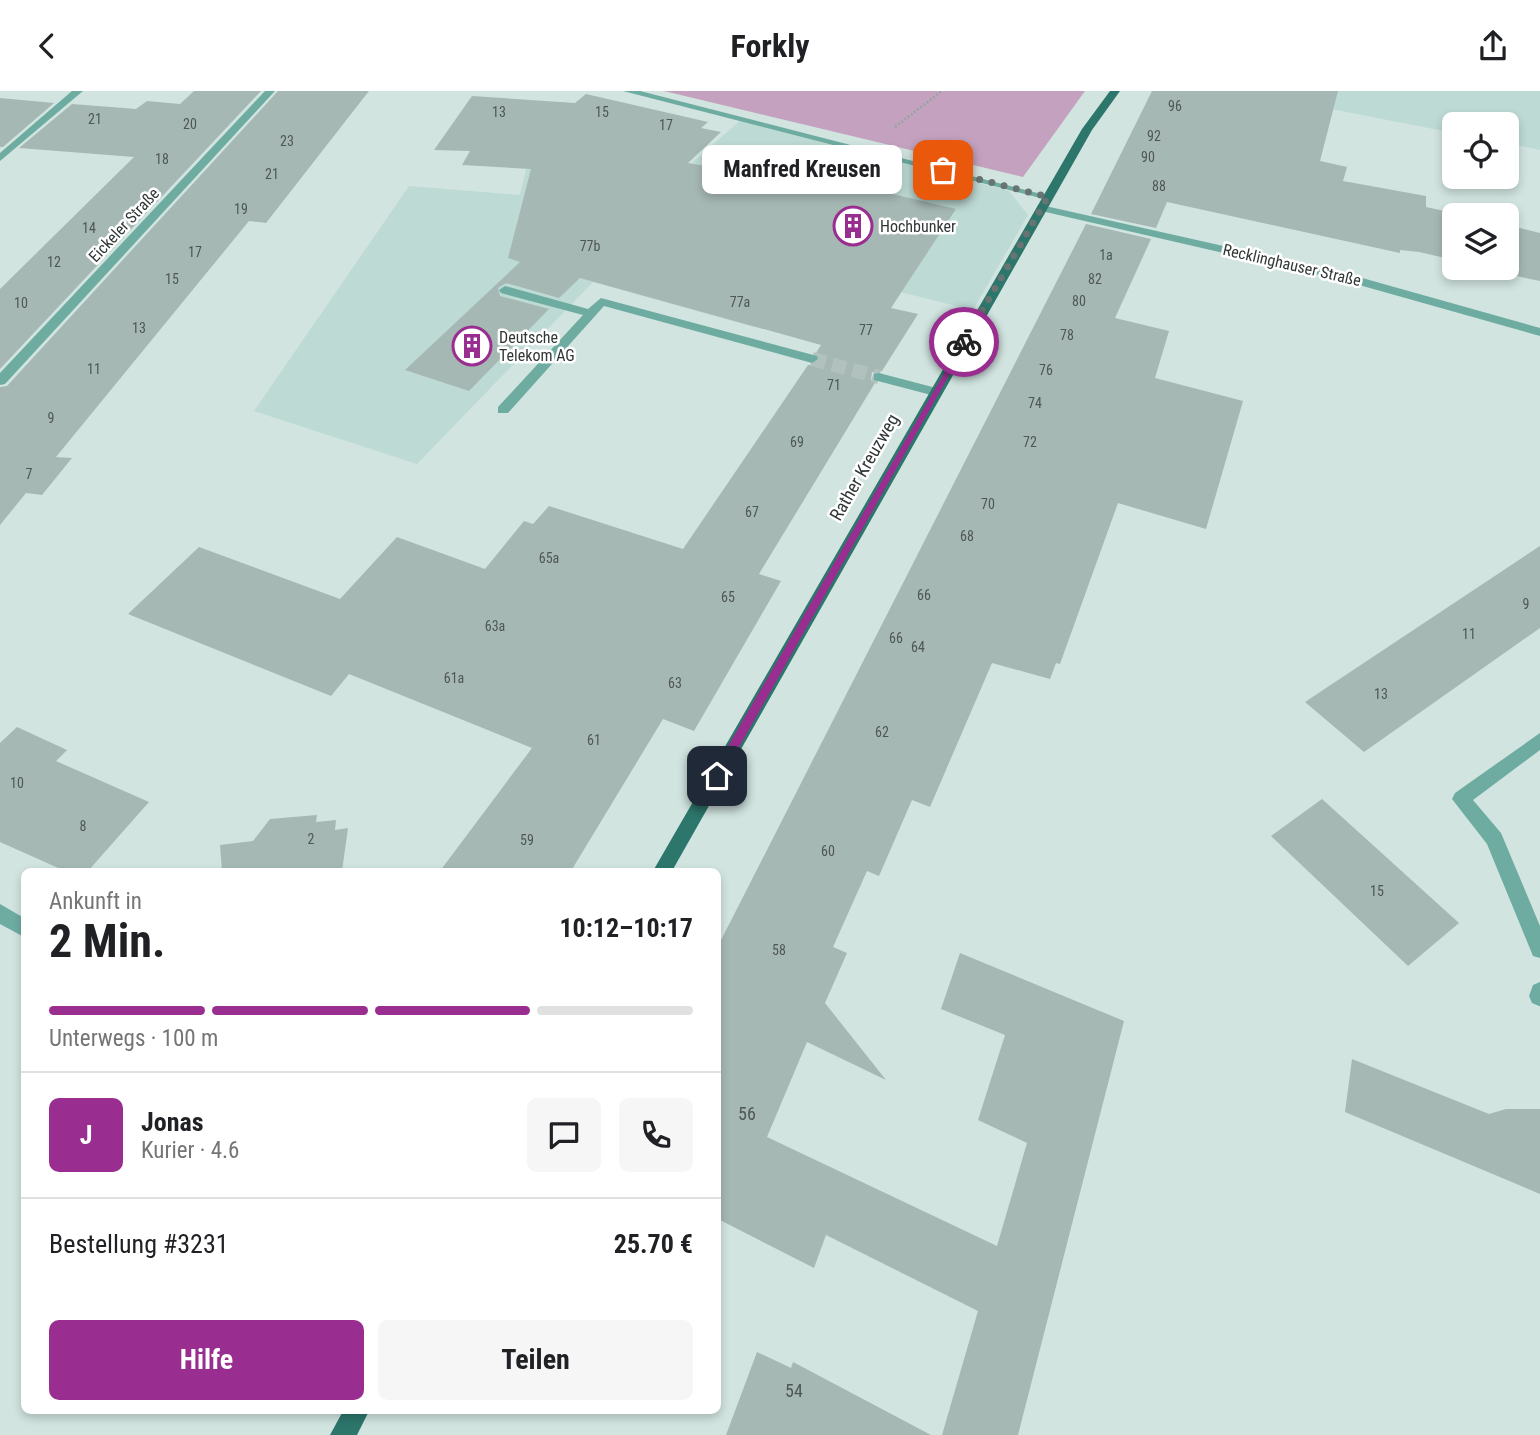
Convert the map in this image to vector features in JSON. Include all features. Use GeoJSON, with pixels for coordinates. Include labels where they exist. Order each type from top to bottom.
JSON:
{"type":"FeatureCollection","features":[{"type":"Feature","properties":{"kind":"main road","name":"Rather Kreuzweg"},"geometry":{"type":"LineString","coordinates":[[664,868],[1087,129],[1115,91]]}},
{"type":"Feature","properties":{"kind":"main road"},"geometry":{"type":"LineString","coordinates":[[343,1435],[355,1414]]}},
{"type":"Feature","properties":{"kind":"street"},"geometry":{"type":"LineString","coordinates":[[0,158],[78,91]]}},
{"type":"Feature","properties":{"kind":"street","name":"Eickeler Straße"},"geometry":{"type":"LineString","coordinates":[[0,381],[270,91]]}},
{"type":"Feature","properties":{"kind":"street","name":"Recklinghauser Straße"},"geometry":{"type":"LineString","coordinates":[[628,91],[864,151],[1045,202],[1348,278],[1540,331]]}},
{"type":"Feature","properties":{"kind":"street"},"geometry":{"type":"LineString","coordinates":[[505,290],[591,313]]}},
{"type":"Feature","properties":{"kind":"street"},"geometry":{"type":"LineString","coordinates":[[503,410],[601,302],[812,359]]}},
{"type":"Feature","properties":{"kind":"street"},"geometry":{"type":"LineString","coordinates":[[879,377],[935,392]]}},
{"type":"Feature","properties":{"kind":"street"},"geometry":{"type":"LineString","coordinates":[[1540,740],[1461,799],[1494,839],[1540,949]]}},
{"type":"Feature","properties":{"kind":"street"},"geometry":{"type":"LineString","coordinates":[[0,913],[21,925]]}},
{"type":"Feature","properties":{"kind":"path"},"geometry":{"type":"LineString","coordinates":[[864,151],[942,91]]}},
{"type":"Feature","properties":{"kind":"shaded area"},"geometry":{"type":"Polygon","coordinates":[[[664,91],[1085,91],[1023,177],[664,91]]]}},
{"type":"Feature","properties":{"kind":"shaded area"},"geometry":{"type":"Polygon","coordinates":[[[1321,91],[1540,91],[1540,150],[1519,146],[1519,112],[1442,112],[1442,131],[1321,107],[1321,91]]]}},
{"type":"Feature","properties":{"kind":"shaded area"},"geometry":{"type":"Polygon","coordinates":[[[741,120],[1009,191],[1028,215],[973,310],[799,267],[754,327],[593,282],[417,464],[254,411],[409,186],[520,195],[528,161],[656,194],[741,120]]]}},
{"type":"Feature","properties":{"kind":"building"},"geometry":{"type":"Polygon","coordinates":[[[194,91],[261,91],[0,369],[0,289],[134,157],[19,148],[72,104],[136,109],[147,101],[180,104],[194,91]]]}},
{"type":"Feature","properties":{"kind":"building"},"geometry":{"type":"Polygon","coordinates":[[[278,91],[369,91],[266,223],[249,221],[56,457],[72,458],[42,495],[26,493],[0,525],[0,387],[7,386],[278,91]]]}},
{"type":"Feature","properties":{"kind":"building"},"geometry":{"type":"Polygon","coordinates":[[[1152,91],[1338,91],[1320,161],[1347,167],[1343,181],[1426,196],[1426,207],[1442,210],[1442,257],[1400,250],[1400,253],[1167,202],[1156,228],[1091,214],[1152,91]]]}},
{"type":"Feature","properties":{"kind":"building"},"geometry":{"type":"Polygon","coordinates":[[[586,94],[708,122],[701,128],[721,132],[688,163],[796,182],[803,173],[956,209],[891,308],[918,314],[882,371],[872,372],[871,380],[875,383],[759,574],[781,581],[694,731],[663,719],[573,868],[442,868],[532,748],[349,674],[331,696],[128,614],[199,547],[340,599],[397,537],[485,569],[524,521],[533,524],[549,506],[683,549],[808,365],[820,360],[816,353],[821,345],[580,278],[559,298],[506,283],[498,288],[500,296],[549,309],[469,391],[405,370],[520,262],[508,258],[531,169],[462,165],[470,151],[434,150],[472,96],[575,103],[586,94]]]}},
{"type":"Feature","properties":{"kind":"building"},"geometry":{"type":"Polygon","coordinates":[[[0,98],[54,103],[0,147],[0,98]]]}},
{"type":"Feature","properties":{"kind":"building"},"geometry":{"type":"Polygon","coordinates":[[[1086,224],[1151,239],[1115,318],[1169,331],[1155,378],[1243,401],[1206,529],[1118,503],[1060,664],[1056,663],[1050,679],[992,663],[930,807],[912,800],[879,876],[867,871],[833,947],[847,953],[825,1003],[886,1080],[807,1042],[767,1137],[997,1246],[1027,1143],[978,1120],[1005,1035],[941,1009],[960,953],[1124,1021],[1018,1435],[942,1435],[978,1311],[826,1235],[814,1268],[721,1221],[721,940],[1086,224]]]}},
{"type":"Feature","properties":{"kind":"building"},"geometry":{"type":"Polygon","coordinates":[[[1519,228],[1540,233],[1540,281],[1519,277],[1519,228]]]}},
{"type":"Feature","properties":{"kind":"building"},"geometry":{"type":"Polygon","coordinates":[[[1540,546],[1540,628],[1364,752],[1305,702],[1540,546]]]}},
{"type":"Feature","properties":{"kind":"building"},"geometry":{"type":"Polygon","coordinates":[[[17,727],[67,750],[56,761],[149,802],[91,868],[58,868],[0,842],[0,743],[17,727]]]}},
{"type":"Feature","properties":{"kind":"building"},"geometry":{"type":"Polygon","coordinates":[[[1322,799],[1459,923],[1408,966],[1271,836],[1322,799]]]}},
{"type":"Feature","properties":{"kind":"building"},"geometry":{"type":"Polygon","coordinates":[[[317,815],[316,822],[336,820],[335,830],[348,828],[342,868],[222,868],[220,845],[253,841],[270,819],[317,815]]]}},
{"type":"Feature","properties":{"kind":"building"},"geometry":{"type":"Polygon","coordinates":[[[1352,1059],[1489,1114],[1506,1109],[1540,1109],[1540,1194],[1345,1112],[1352,1059]]]}},
{"type":"Feature","properties":{"kind":"building"},"geometry":{"type":"Polygon","coordinates":[[[757,1352],[791,1368],[793,1362],[931,1435],[726,1435],[757,1352]]]}},
{"type":"Feature","properties":{"kind":"tunnel"},"geometry":{"type":"LineString","coordinates":[[812,359],[879,377]]}},
{"type":"Feature","properties":{"kind":"way so far"},"geometry":{"type":"LineString","coordinates":[[943,170],[1048,197],[964,342]]}},
{"type":"Feature","properties":{"kind":"place","name":"Manfred Kreusen"},"geometry":{"type":"Point","coordinates":[943,170]}},
{"type":"Feature","properties":{"kind":"place","name":"Hochbunker"},"geometry":{"type":"Point","coordinates":[853,226]}},
{"type":"Feature","properties":{"kind":"place","name":"Deutsche Telekom AG"},"geometry":{"type":"Point","coordinates":[472,346]}},
{"type":"Feature","properties":{"kind":"route"},"geometry":{"type":"LineString","coordinates":[[717,776],[964,342]]}}]}
